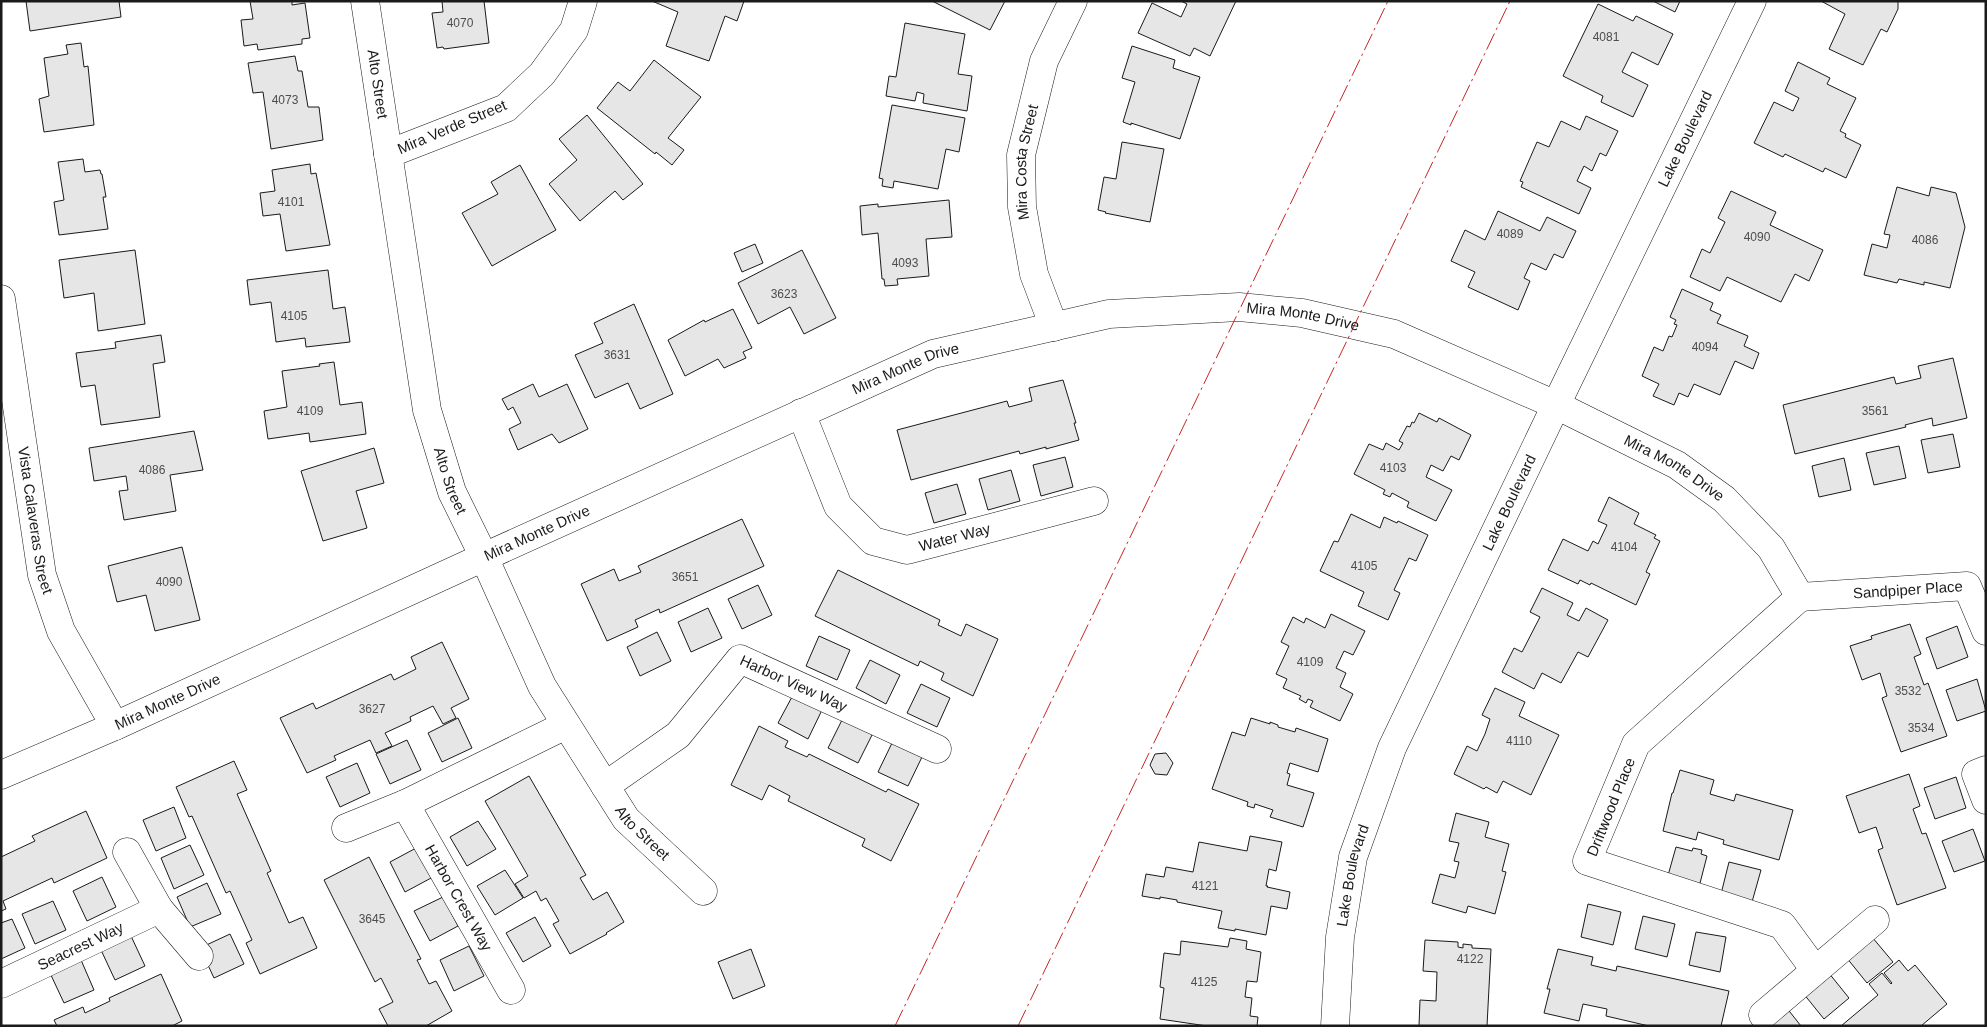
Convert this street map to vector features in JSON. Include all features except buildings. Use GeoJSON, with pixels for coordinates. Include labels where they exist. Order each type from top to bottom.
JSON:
{"type":"FeatureCollection","features":[{"type":"Feature","properties":{"kind":"street","name":"Alto Street"},"geometry":{"type":"LineString","coordinates":[[365,1],[426,410],[452,492],[484,556],[542,686],[566,725],[626,819],[702,892]]}},
{"type":"Feature","properties":{"kind":"street","name":"Mira Verde Street"},"geometry":{"type":"LineString","coordinates":[[388,154],[506,108],[542,74],[574,30],[583,1]]}},
{"type":"Feature","properties":{"kind":"street","name":"Mira Costa Street"},"geometry":{"type":"LineString","coordinates":[[1054,327],[1034,274],[1022,207],[1021,155],[1044,61],[1073,1]]}},
{"type":"Feature","properties":{"kind":"street","name":"Lake Boulevard"},"geometry":{"type":"LineString","coordinates":[[1334,1026],[1340,937],[1354,857],[1392,748],[1752,1]]}},
{"type":"Feature","properties":{"kind":"street","name":"Vista Calaveras Street"},"geometry":{"type":"LineString","coordinates":[[1,299],[42,575],[60,631],[115,726]]}},
{"type":"Feature","properties":{"kind":"street","name":"Mira Monte Drive"},"geometry":{"type":"LineString","coordinates":[[1,775],[115,726],[484,556],[933,354],[1108,314],[1239,308],[1302,313],[1394,334],[1556,405],[1677,465],[1724,499],[1771,548],[1800,597]]}},
{"type":"Feature","properties":{"kind":"street","name":"Water Way"},"geometry":{"type":"LineString","coordinates":[[801,413],[838,506],[873,541],[907,550],[1094,501]]}},
{"type":"Feature","properties":{"kind":"street","name":"Sandpiper Place"},"geometry":{"type":"LineString","coordinates":[[1800,597],[1967,586],[1986,631]]}},
{"type":"Feature","properties":{"kind":"street","name":"Driftwood Place"},"geometry":{"type":"LineString","coordinates":[[1800,597],[1636,744],[1587,861],[1782,925],[1815,970]]}},
{"type":"Feature","properties":{"kind":"street","name":"Harbor View Way"},"geometry":{"type":"LineString","coordinates":[[605,786],[678,735],[740,659],[937,749]]}},
{"type":"Feature","properties":{"kind":"street"},"geometry":{"type":"LineString","coordinates":[[346,828],[405,804],[566,725]]}},
{"type":"Feature","properties":{"kind":"street"},"geometry":{"type":"LineString","coordinates":[[1986,770],[1976,774],[1986,800]]}},
{"type":"Feature","properties":{"kind":"street","name":"Harbor Crest Way"},"geometry":{"type":"LineString","coordinates":[[405,804],[511,990]]}},
{"type":"Feature","properties":{"kind":"street"},"geometry":{"type":"LineString","coordinates":[[127,852],[159,909],[199,956]]}},
{"type":"Feature","properties":{"kind":"street","name":"Seacrest Way"},"geometry":{"type":"LineString","coordinates":[[1,984],[159,909]]}},
{"type":"Feature","properties":{"kind":"street"},"geometry":{"type":"LineString","coordinates":[[1762,1015],[1875,920]]}},
{"type":"Feature","properties":{"kind":"power"},"geometry":{"type":"LineString","coordinates":[[895,1026],[1388,1]]}},
{"type":"Feature","properties":{"kind":"power"},"geometry":{"type":"LineString","coordinates":[[1018,1026],[1510,1]]}}]}
